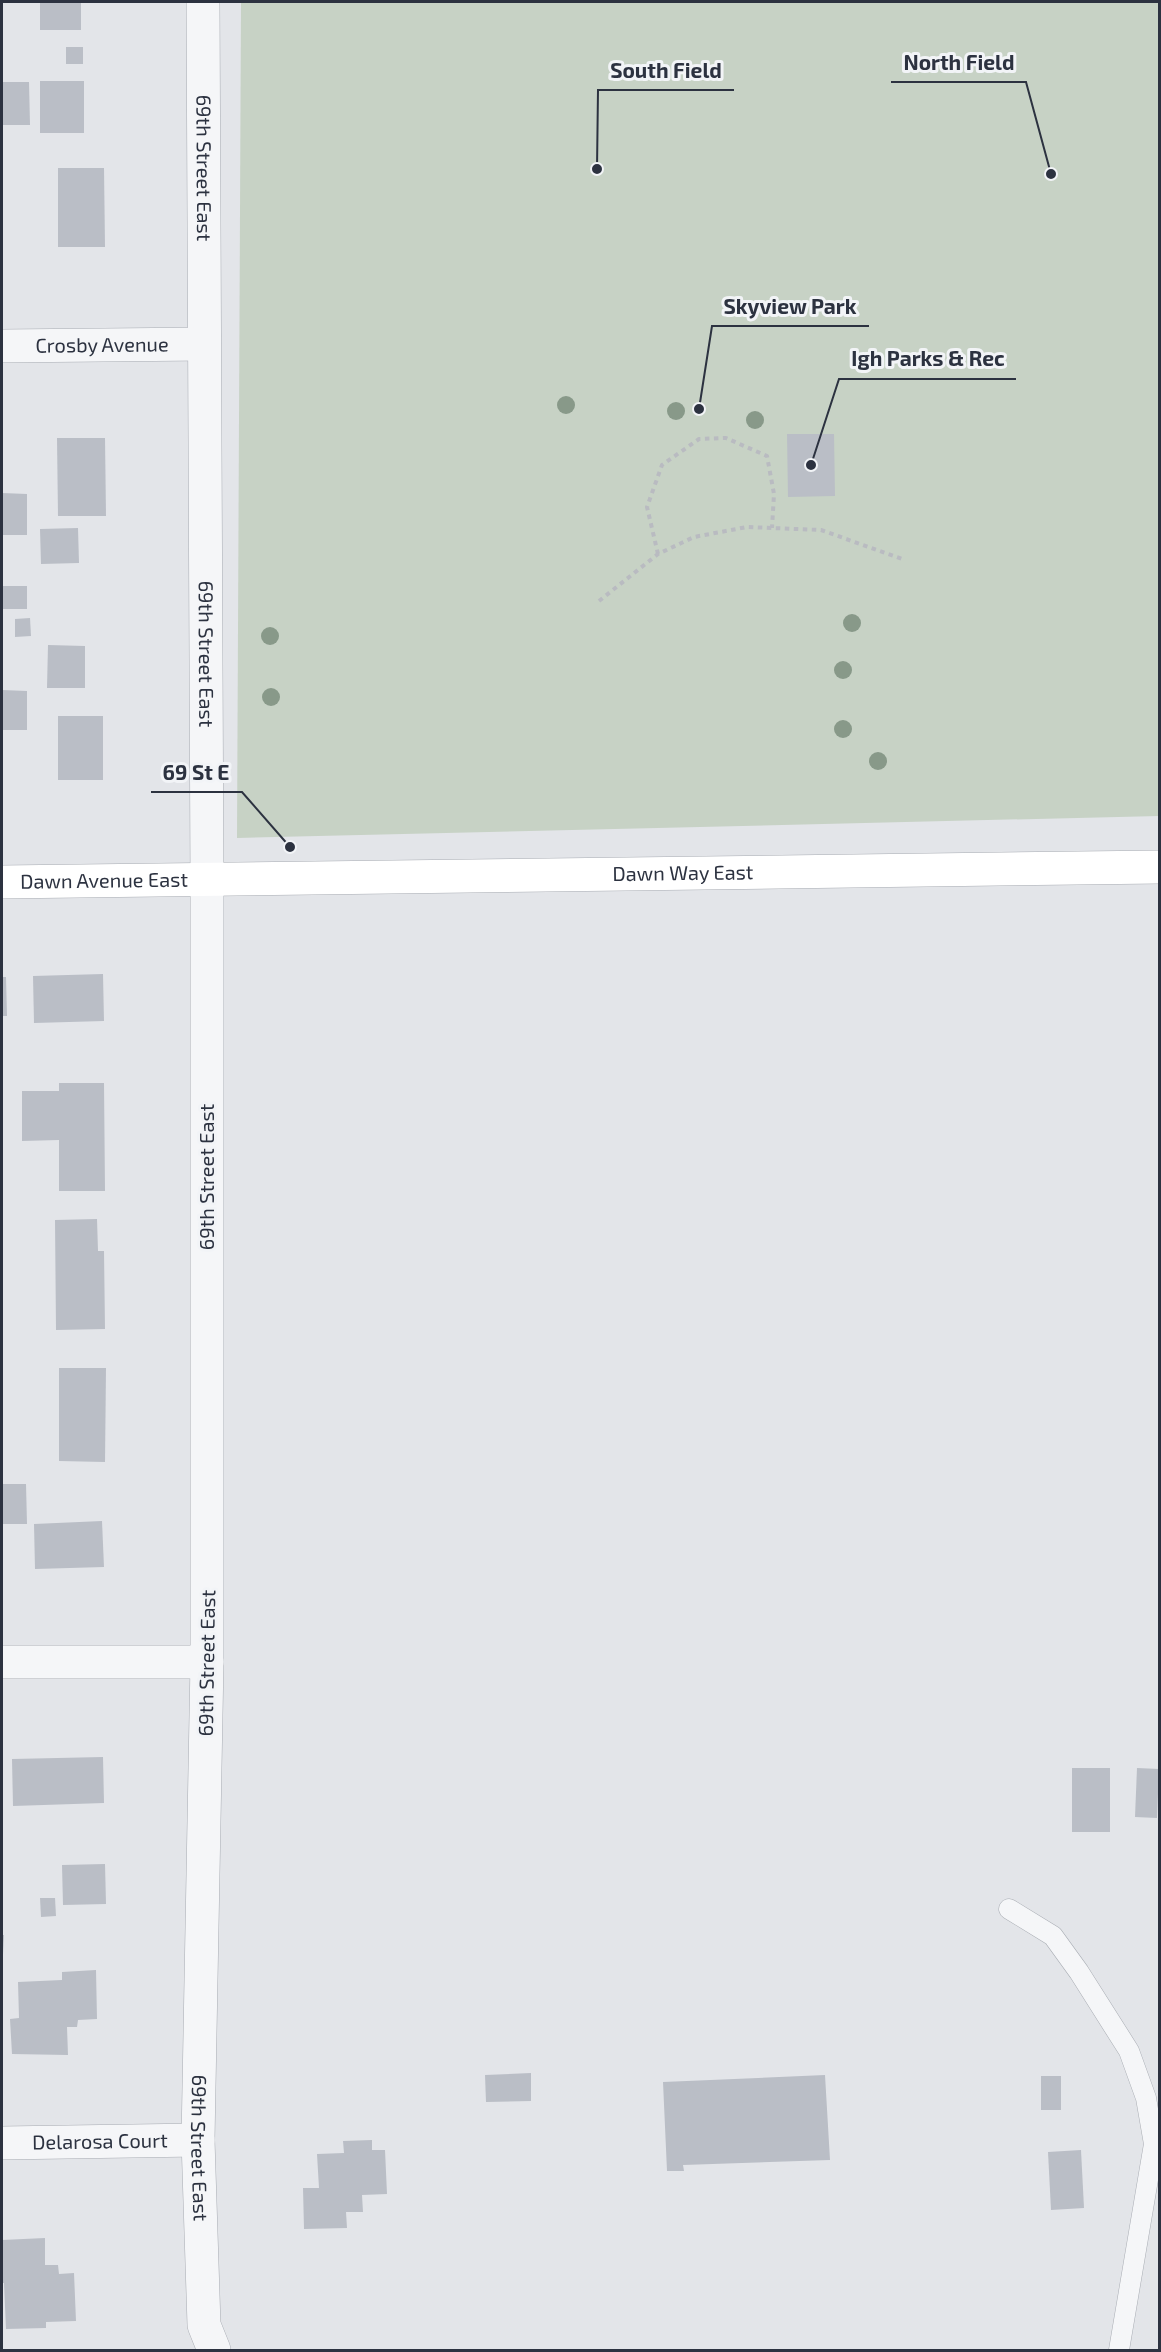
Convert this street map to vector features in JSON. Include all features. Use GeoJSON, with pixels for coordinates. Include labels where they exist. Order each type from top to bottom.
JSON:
{"type":"FeatureCollection","features":[{"type":"Feature","properties":{"kind":"street","name":"69th Street East"},"geometry":{"type":"LineString","coordinates":[[202,2],[207,881],[207,1662],[198,2140],[204,2325],[214,2350]]}},
{"type":"Feature","properties":{"kind":"street","name":"Crosby Avenue"},"geometry":{"type":"LineString","coordinates":[[2,346],[204,344]]}},
{"type":"Feature","properties":{"kind":"street","name":"Dawn Way East"},"geometry":{"type":"LineString","coordinates":[[207,881],[1160,867]]}},
{"type":"Feature","properties":{"kind":"street","name":"Dawn Avenue East"},"geometry":{"type":"LineString","coordinates":[[2,882],[207,881]]}},
{"type":"Feature","properties":{"kind":"street"},"geometry":{"type":"LineString","coordinates":[[2,1662],[207,1662]]}},
{"type":"Feature","properties":{"kind":"street","name":"Delarosa Court"},"geometry":{"type":"LineString","coordinates":[[2,2143],[198,2140]]}},
{"type":"Feature","properties":{"kind":"lane"},"geometry":{"type":"LineString","coordinates":[[1009,1909],[1053,1936],[1080,1972],[1129,2051],[1146,2098],[1154,2144],[1119,2350]]}},
{"type":"Feature","properties":{"kind":"path"},"geometry":{"type":"LineString","coordinates":[[658,554],[647,507],[663,465],[699,439],[726,438],[767,456],[774,494],[772,528]]}},
{"type":"Feature","properties":{"kind":"path"},"geometry":{"type":"LineString","coordinates":[[599,601],[658,554],[694,537],[747,527],[821,530],[905,560]]}},
{"type":"Feature","properties":{"kind":"shaded area"},"geometry":{"type":"Polygon","coordinates":[[[241,2],[1159,2],[1159,816],[237,838],[241,2]]]}},
{"type":"Feature","properties":{"kind":"building"},"geometry":{"type":"Polygon","coordinates":[[[40,2],[81,2],[81,30],[40,30],[40,2]]]}},
{"type":"Feature","properties":{"kind":"building"},"geometry":{"type":"Polygon","coordinates":[[[66,47],[83,47],[83,64],[66,64],[66,47]]]}},
{"type":"Feature","properties":{"kind":"building"},"geometry":{"type":"Polygon","coordinates":[[[40,81],[84,81],[84,133],[40,133],[40,81]]]}},
{"type":"Feature","properties":{"kind":"building"},"geometry":{"type":"Polygon","coordinates":[[[2,82],[29,82],[30,125],[2,125],[2,82]]]}},
{"type":"Feature","properties":{"kind":"building"},"geometry":{"type":"Polygon","coordinates":[[[58,168],[104,168],[105,247],[58,247],[58,168]]]}},
{"type":"Feature","properties":{"kind":"building"},"geometry":{"type":"Polygon","coordinates":[[[787,434],[834,434],[835,496],[788,497],[787,434]]]}},
{"type":"Feature","properties":{"kind":"building"},"geometry":{"type":"Polygon","coordinates":[[[57,438],[105,438],[106,516],[58,516],[57,438]]]}},
{"type":"Feature","properties":{"kind":"building"},"geometry":{"type":"Polygon","coordinates":[[[2,493],[27,494],[27,535],[2,535],[2,493]]]}},
{"type":"Feature","properties":{"kind":"building"},"geometry":{"type":"Polygon","coordinates":[[[78,528],[79,563],[41,564],[40,529],[78,528]]]}},
{"type":"Feature","properties":{"kind":"building"},"geometry":{"type":"Polygon","coordinates":[[[2,586],[27,586],[27,609],[2,609],[2,586]]]}},
{"type":"Feature","properties":{"kind":"building"},"geometry":{"type":"Polygon","coordinates":[[[30,618],[31,636],[15,637],[15,619],[30,618]]]}},
{"type":"Feature","properties":{"kind":"building"},"geometry":{"type":"Polygon","coordinates":[[[48,645],[85,646],[85,688],[47,688],[48,645]]]}},
{"type":"Feature","properties":{"kind":"building"},"geometry":{"type":"Polygon","coordinates":[[[2,690],[27,691],[27,730],[2,730],[2,690]]]}},
{"type":"Feature","properties":{"kind":"building"},"geometry":{"type":"Polygon","coordinates":[[[58,716],[103,716],[103,780],[58,780],[58,716]]]}},
{"type":"Feature","properties":{"kind":"building"},"geometry":{"type":"Polygon","coordinates":[[[103,974],[104,1021],[34,1023],[33,976],[103,974]]]}},
{"type":"Feature","properties":{"kind":"building"},"geometry":{"type":"Polygon","coordinates":[[[2,977],[6,977],[7,1016],[2,1016],[2,977]]]}},
{"type":"Feature","properties":{"kind":"building"},"geometry":{"type":"Polygon","coordinates":[[[59,1083],[104,1083],[105,1191],[59,1191],[59,1140],[22,1141],[22,1091],[59,1091],[59,1083]]]}},
{"type":"Feature","properties":{"kind":"building"},"geometry":{"type":"Polygon","coordinates":[[[97,1219],[98,1251],[104,1251],[105,1329],[56,1330],[55,1220],[97,1219]]]}},
{"type":"Feature","properties":{"kind":"building"},"geometry":{"type":"Polygon","coordinates":[[[59,1368],[106,1368],[105,1462],[59,1461],[59,1368]]]}},
{"type":"Feature","properties":{"kind":"building"},"geometry":{"type":"Polygon","coordinates":[[[2,1484],[26,1484],[27,1524],[2,1524],[2,1484]]]}},
{"type":"Feature","properties":{"kind":"building"},"geometry":{"type":"Polygon","coordinates":[[[102,1521],[104,1567],[35,1569],[34,1524],[102,1521]]]}},
{"type":"Feature","properties":{"kind":"building"},"geometry":{"type":"Polygon","coordinates":[[[103,1757],[104,1803],[13,1806],[12,1759],[103,1757]]]}},
{"type":"Feature","properties":{"kind":"building"},"geometry":{"type":"Polygon","coordinates":[[[1072,1768],[1110,1768],[1110,1832],[1072,1832],[1072,1768]]]}},
{"type":"Feature","properties":{"kind":"building"},"geometry":{"type":"Polygon","coordinates":[[[1137,1768],[1159,1769],[1157,1818],[1135,1817],[1137,1768]]]}},
{"type":"Feature","properties":{"kind":"building"},"geometry":{"type":"Polygon","coordinates":[[[105,1864],[106,1904],[63,1905],[62,1865],[105,1864]]]}},
{"type":"Feature","properties":{"kind":"building"},"geometry":{"type":"Polygon","coordinates":[[[40,1898],[55,1898],[56,1916],[41,1917],[40,1898]]]}},
{"type":"Feature","properties":{"kind":"building"},"geometry":{"type":"Polygon","coordinates":[[[2,1935],[4,1935],[3,1954],[2,1954],[2,1935]]]}},
{"type":"Feature","properties":{"kind":"building"},"geometry":{"type":"Polygon","coordinates":[[[96,1970],[97,2019],[78,2020],[77,2027],[67,2027],[68,2055],[12,2054],[10,2019],[19,2018],[18,1982],[62,1980],[62,1972],[96,1970]]]}},
{"type":"Feature","properties":{"kind":"building"},"geometry":{"type":"Polygon","coordinates":[[[531,2073],[531,2101],[486,2102],[485,2075],[531,2073]]]}},
{"type":"Feature","properties":{"kind":"building"},"geometry":{"type":"Polygon","coordinates":[[[825,2075],[830,2160],[683,2165],[684,2171],[667,2171],[663,2082],[825,2075]]]}},
{"type":"Feature","properties":{"kind":"building"},"geometry":{"type":"Polygon","coordinates":[[[1041,2076],[1061,2076],[1061,2110],[1041,2110],[1041,2076]]]}},
{"type":"Feature","properties":{"kind":"building"},"geometry":{"type":"Polygon","coordinates":[[[372,2140],[372,2150],[385,2150],[387,2194],[362,2195],[363,2212],[346,2212],[347,2228],[304,2229],[303,2188],[319,2188],[317,2154],[344,2153],[343,2141],[372,2140]]]}},
{"type":"Feature","properties":{"kind":"building"},"geometry":{"type":"Polygon","coordinates":[[[1081,2150],[1084,2208],[1051,2210],[1048,2152],[1081,2150]]]}},
{"type":"Feature","properties":{"kind":"building"},"geometry":{"type":"Polygon","coordinates":[[[45,2238],[45,2265],[58,2265],[59,2274],[74,2273],[76,2321],[46,2322],[46,2328],[6,2329],[4,2283],[2,2283],[2,2240],[45,2238]]]}},
{"type":"Feature","properties":{"kind":"place","name":"South Field"},"geometry":{"type":"Point","coordinates":[597,169]}},
{"type":"Feature","properties":{"kind":"place","name":"North Field"},"geometry":{"type":"Point","coordinates":[1051,174]}},
{"type":"Feature","properties":{"kind":"place","name":"Skyview Park"},"geometry":{"type":"Point","coordinates":[699,409]}},
{"type":"Feature","properties":{"kind":"place","name":"Igh Parks & Rec"},"geometry":{"type":"Point","coordinates":[811,465]}},
{"type":"Feature","properties":{"kind":"place","name":"69 St E"},"geometry":{"type":"Point","coordinates":[290,847]}}]}
